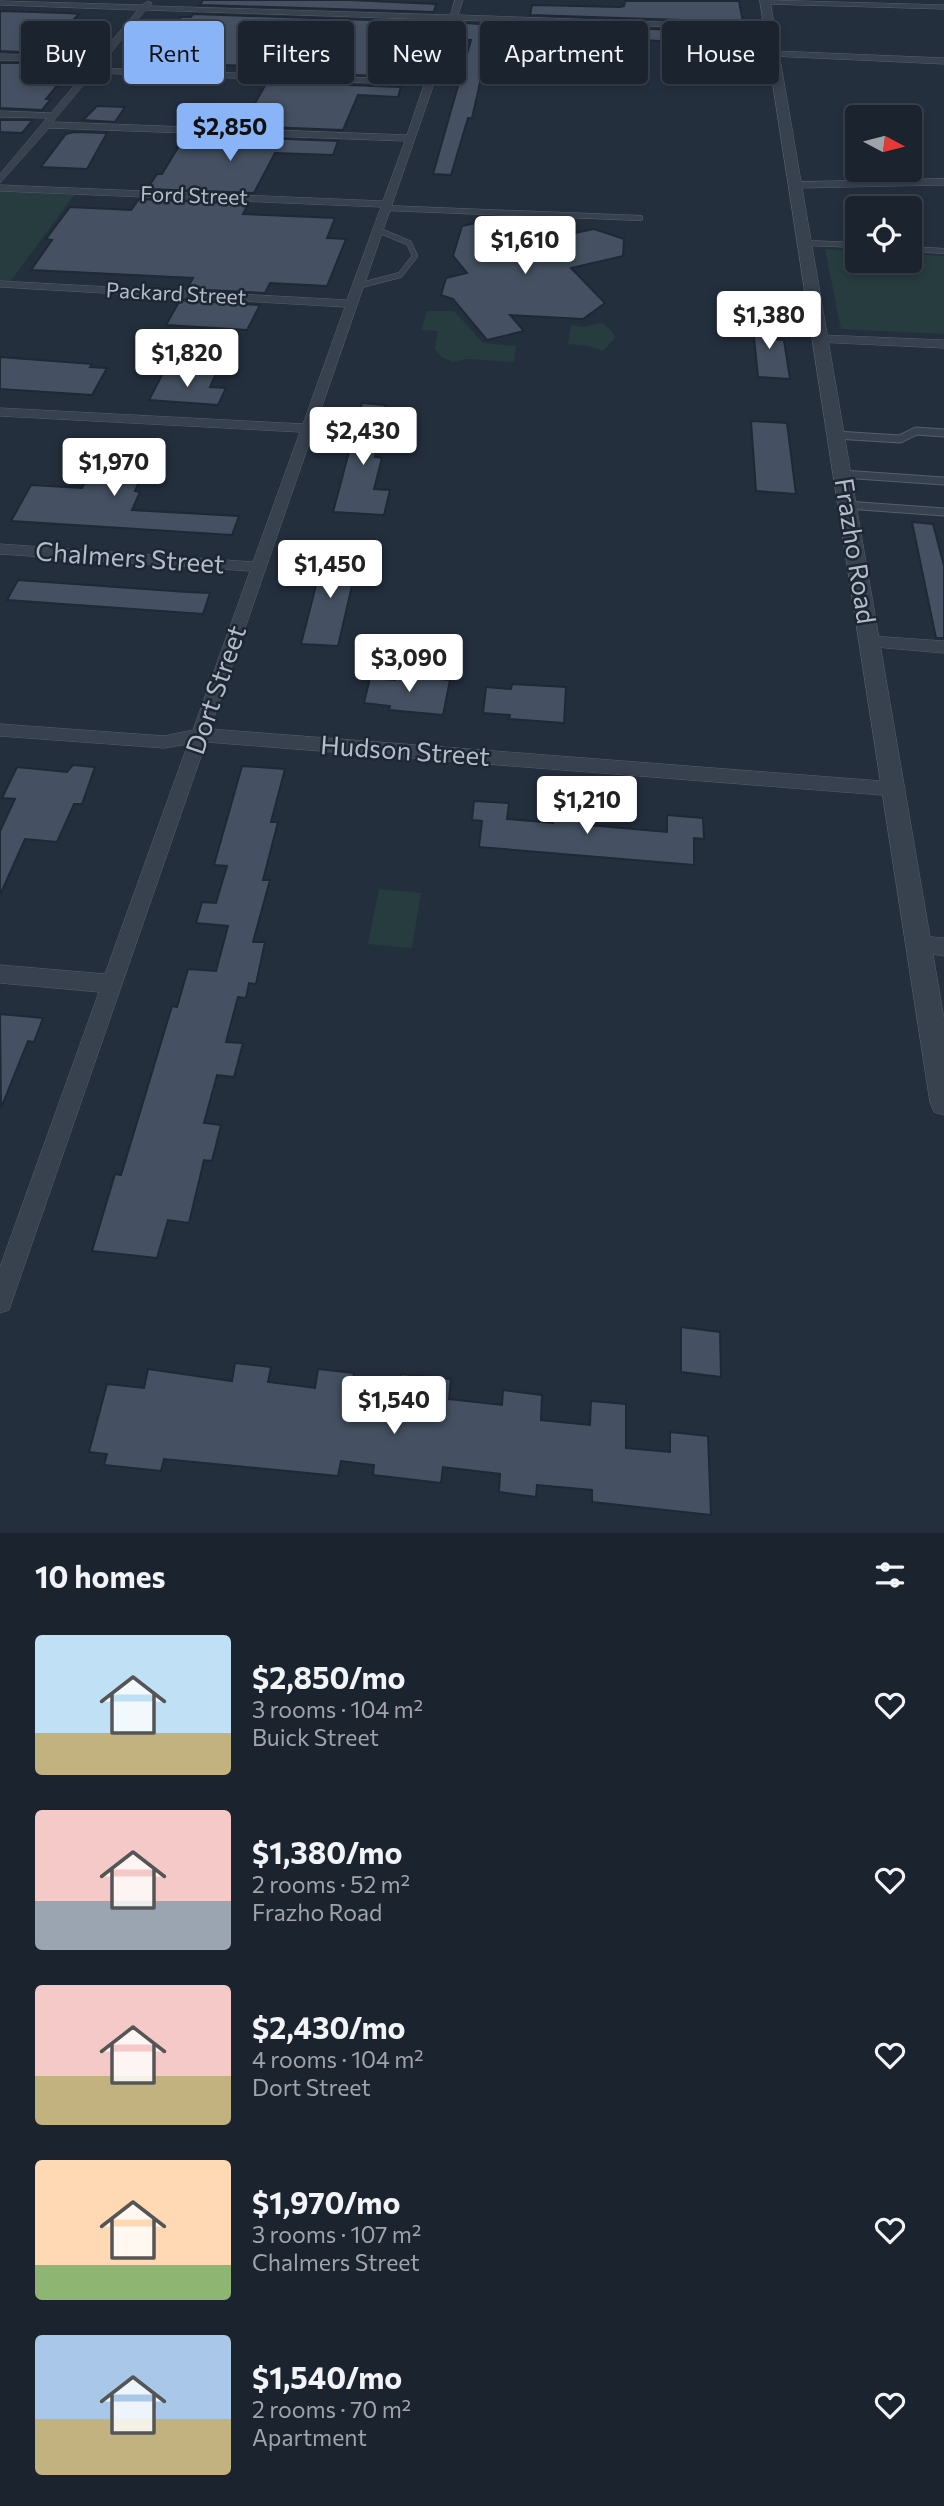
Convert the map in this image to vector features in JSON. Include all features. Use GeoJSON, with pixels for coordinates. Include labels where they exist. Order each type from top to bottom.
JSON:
{"type":"FeatureCollection","features":[{"type":"Feature","properties":{"kind":"street","name":"Dort Street"},"geometry":{"type":"LineString","coordinates":[[452,21],[460,0]]}},
{"type":"Feature","properties":{"kind":"street"},"geometry":{"type":"LineString","coordinates":[[766,1],[944,7]]}},
{"type":"Feature","properties":{"kind":"street","name":"Frazho Road"},"geometry":{"type":"LineString","coordinates":[[766,1],[769,21]]}},
{"type":"Feature","properties":{"kind":"street"},"geometry":{"type":"LineString","coordinates":[[0,3],[148,4],[662,25]]}},
{"type":"Feature","properties":{"kind":"street"},"geometry":{"type":"LineString","coordinates":[[110,48],[148,4]]}},
{"type":"Feature","properties":{"kind":"street"},"geometry":{"type":"LineString","coordinates":[[779,54],[944,61]]}},
{"type":"Feature","properties":{"kind":"street"},"geometry":{"type":"LineString","coordinates":[[0,57],[21,58]]}},
{"type":"Feature","properties":{"kind":"street"},"geometry":{"type":"LineString","coordinates":[[110,70],[368,80]]}},
{"type":"Feature","properties":{"kind":"street","name":"Frazho Road"},"geometry":{"type":"LineString","coordinates":[[779,79],[944,1102]]}},
{"type":"Feature","properties":{"kind":"street"},"geometry":{"type":"LineString","coordinates":[[0,180],[81,84]]}},
{"type":"Feature","properties":{"kind":"street","name":"Dort Street"},"geometry":{"type":"LineString","coordinates":[[0,1301],[430,84]]}},
{"type":"Feature","properties":{"kind":"street"},"geometry":{"type":"LineString","coordinates":[[0,114],[54,116]]}},
{"type":"Feature","properties":{"kind":"street"},"geometry":{"type":"LineString","coordinates":[[46,125],[411,138]]}},
{"type":"Feature","properties":{"kind":"street"},"geometry":{"type":"LineString","coordinates":[[796,186],[944,182]]}},
{"type":"Feature","properties":{"kind":"street","name":"Ford Street"},"geometry":{"type":"LineString","coordinates":[[0,188],[387,206]]}},
{"type":"Feature","properties":{"kind":"street","name":"Packard Street"},"geometry":{"type":"LineString","coordinates":[[0,284],[352,303]]}},
{"type":"Feature","properties":{"kind":"street"},"geometry":{"type":"LineString","coordinates":[[820,339],[944,344]]}},
{"type":"Feature","properties":{"kind":"street"},"geometry":{"type":"LineString","coordinates":[[0,412],[308,428]]}},
{"type":"Feature","properties":{"kind":"street","name":"Chalmers Street"},"geometry":{"type":"LineString","coordinates":[[0,550],[259,567]]}},
{"type":"Feature","properties":{"kind":"street"},"geometry":{"type":"LineString","coordinates":[[870,642],[944,647]]}},
{"type":"Feature","properties":{"kind":"street","name":"Hudson Street"},"geometry":{"type":"LineString","coordinates":[[0,730],[163,742],[200,736],[894,789]]}},
{"type":"Feature","properties":{"kind":"street"},"geometry":{"type":"LineString","coordinates":[[920,945],[944,947]]}},
{"type":"Feature","properties":{"kind":"street"},"geometry":{"type":"LineString","coordinates":[[0,974],[112,984]]}},
{"type":"Feature","properties":{"kind":"lane"},"geometry":{"type":"LineString","coordinates":[[387,206],[640,218]]}},
{"type":"Feature","properties":{"kind":"lane"},"geometry":{"type":"LineString","coordinates":[[358,286],[398,276],[413,263],[414,249],[409,243],[378,230]]}},
{"type":"Feature","properties":{"kind":"lane"},"geometry":{"type":"LineString","coordinates":[[805,243],[845,245]]}},
{"type":"Feature","properties":{"kind":"lane"},"geometry":{"type":"LineString","coordinates":[[922,250],[944,251]]}},
{"type":"Feature","properties":{"kind":"lane"},"geometry":{"type":"LineString","coordinates":[[836,435],[900,439],[916,431],[944,433]]}},
{"type":"Feature","properties":{"kind":"lane"},"geometry":{"type":"LineString","coordinates":[[842,474],[944,481]]}},
{"type":"Feature","properties":{"kind":"lane"},"geometry":{"type":"LineString","coordinates":[[847,505],[944,512]]}},
{"type":"Feature","properties":{"kind":"green space"},"geometry":{"type":"Polygon","coordinates":[[[0,191],[74,195],[10,282],[0,281],[0,191]]]}},
{"type":"Feature","properties":{"kind":"green space"},"geometry":{"type":"Polygon","coordinates":[[[825,249],[845,250],[845,273],[922,273],[922,255],[944,256],[944,334],[841,329],[825,249]]]}},
{"type":"Feature","properties":{"kind":"green space"},"geometry":{"type":"Polygon","coordinates":[[[427,311],[454,311],[483,343],[516,346],[514,362],[467,359],[453,362],[441,357],[435,349],[438,331],[421,330],[427,311]]]}},
{"type":"Feature","properties":{"kind":"green space"},"geometry":{"type":"Polygon","coordinates":[[[602,323],[612,331],[615,338],[603,351],[589,346],[568,344],[571,325],[582,327],[602,323]]]}},
{"type":"Feature","properties":{"kind":"green space"},"geometry":{"type":"Polygon","coordinates":[[[379,889],[421,893],[412,948],[368,944],[379,889]]]}},
{"type":"Feature","properties":{"kind":"building"},"geometry":{"type":"Polygon","coordinates":[[[203,0],[350,0],[436,4],[434,12],[200,5],[203,0]]]}},
{"type":"Feature","properties":{"kind":"building"},"geometry":{"type":"Polygon","coordinates":[[[625,1],[739,1],[743,21],[530,15],[532,5],[624,6],[625,1]]]}},
{"type":"Feature","properties":{"kind":"building"},"geometry":{"type":"Polygon","coordinates":[[[0,11],[79,14],[72,21],[21,21],[21,52],[0,51],[0,11]]]}},
{"type":"Feature","properties":{"kind":"building"},"geometry":{"type":"Polygon","coordinates":[[[193,14],[400,21],[368,21],[368,76],[354,75],[354,21],[238,21],[238,66],[224,65],[224,21],[178,21],[181,17],[191,17],[193,14]]]}},
{"type":"Feature","properties":{"kind":"building"},"geometry":{"type":"Polygon","coordinates":[[[466,23],[480,24],[480,83],[472,118],[468,118],[451,175],[433,174],[459,84],[466,84],[466,58],[471,40],[466,40],[466,23]]]}},
{"type":"Feature","properties":{"kind":"building"},"geometry":{"type":"Polygon","coordinates":[[[648,29],[662,29],[662,41],[648,40],[648,29]]]}},
{"type":"Feature","properties":{"kind":"building"},"geometry":{"type":"Polygon","coordinates":[[[0,63],[21,63],[21,84],[58,84],[46,99],[51,99],[42,110],[0,108],[0,63]]]}},
{"type":"Feature","properties":{"kind":"building"},"geometry":{"type":"Polygon","coordinates":[[[266,84],[401,87],[398,97],[358,95],[343,130],[242,126],[266,84]]]}},
{"type":"Feature","properties":{"kind":"building"},"geometry":{"type":"Polygon","coordinates":[[[97,106],[125,107],[115,122],[83,120],[97,106]]]}},
{"type":"Feature","properties":{"kind":"building"},"geometry":{"type":"Polygon","coordinates":[[[0,120],[33,120],[22,133],[0,132],[0,120]]]}},
{"type":"Feature","properties":{"kind":"building"},"geometry":{"type":"Polygon","coordinates":[[[107,133],[87,169],[41,167],[66,134],[107,133]]]}},
{"type":"Feature","properties":{"kind":"building"},"geometry":{"type":"Polygon","coordinates":[[[236,137],[338,141],[333,155],[275,153],[254,193],[147,189],[157,174],[162,174],[182,141],[233,143],[236,137]]]}},
{"type":"Feature","properties":{"kind":"building"},"geometry":{"type":"Polygon","coordinates":[[[139,199],[248,204],[243,214],[335,218],[327,238],[346,239],[327,286],[270,283],[265,293],[187,289],[193,278],[31,270],[52,240],[46,239],[70,207],[131,210],[139,199]]]}},
{"type":"Feature","properties":{"kind":"building"},"geometry":{"type":"Polygon","coordinates":[[[490,220],[515,229],[512,239],[565,242],[565,235],[594,229],[624,239],[623,256],[571,268],[605,303],[583,319],[510,315],[524,331],[487,340],[453,299],[441,295],[446,278],[467,273],[453,256],[462,226],[490,220]]]}},
{"type":"Feature","properties":{"kind":"building"},"geometry":{"type":"Polygon","coordinates":[[[180,300],[260,305],[247,330],[166,325],[180,300]]]}},
{"type":"Feature","properties":{"kind":"building"},"geometry":{"type":"Polygon","coordinates":[[[752,317],[771,318],[773,339],[784,340],[790,379],[758,377],[752,317]]]}},
{"type":"Feature","properties":{"kind":"building"},"geometry":{"type":"Polygon","coordinates":[[[0,357],[92,364],[90,367],[107,368],[92,395],[0,389],[0,357]]]}},
{"type":"Feature","properties":{"kind":"building"},"geometry":{"type":"Polygon","coordinates":[[[164,371],[216,374],[210,387],[226,388],[218,405],[149,400],[164,371]]]}},
{"type":"Feature","properties":{"kind":"building"},"geometry":{"type":"Polygon","coordinates":[[[362,403],[385,405],[375,457],[382,458],[374,489],[390,490],[384,515],[333,512],[362,403]]]}},
{"type":"Feature","properties":{"kind":"building"},"geometry":{"type":"Polygon","coordinates":[[[751,421],[787,423],[796,494],[756,491],[751,421]]]}},
{"type":"Feature","properties":{"kind":"building"},"geometry":{"type":"Polygon","coordinates":[[[108,440],[157,442],[135,491],[140,492],[132,510],[239,516],[232,535],[11,521],[31,485],[82,488],[108,440]]]}},
{"type":"Feature","properties":{"kind":"building"},"geometry":{"type":"Polygon","coordinates":[[[912,522],[933,524],[944,566],[944,638],[936,638],[912,522]]]}},
{"type":"Feature","properties":{"kind":"building"},"geometry":{"type":"Polygon","coordinates":[[[324,554],[359,556],[338,646],[301,644],[324,554]]]}},
{"type":"Feature","properties":{"kind":"building"},"geometry":{"type":"Polygon","coordinates":[[[18,580],[210,593],[203,614],[7,600],[18,580]]]}},
{"type":"Feature","properties":{"kind":"building"},"geometry":{"type":"Polygon","coordinates":[[[396,675],[450,680],[443,715],[389,710],[390,706],[364,703],[370,678],[395,680],[396,675]]]}},
{"type":"Feature","properties":{"kind":"building"},"geometry":{"type":"Polygon","coordinates":[[[512,684],[566,687],[564,723],[509,719],[510,715],[483,713],[486,687],[511,689],[512,684]]]}},
{"type":"Feature","properties":{"kind":"building"},"geometry":{"type":"Polygon","coordinates":[[[73,765],[95,767],[82,804],[74,804],[57,842],[25,839],[0,895],[0,831],[15,799],[2,798],[17,767],[67,772],[73,765]]]}},
{"type":"Feature","properties":{"kind":"building"},"geometry":{"type":"Polygon","coordinates":[[[242,766],[285,769],[271,822],[278,822],[263,880],[270,880],[253,942],[265,942],[256,984],[249,983],[246,998],[238,997],[226,1042],[243,1043],[234,1077],[217,1075],[204,1123],[221,1125],[212,1161],[204,1160],[189,1223],[168,1220],[157,1258],[92,1251],[115,1174],[121,1175],[172,1006],[177,1007],[188,969],[216,971],[228,926],[196,923],[202,902],[216,903],[227,866],[214,865],[242,766]]]}},
{"type":"Feature","properties":{"kind":"building"},"geometry":{"type":"Polygon","coordinates":[[[474,801],[509,803],[507,819],[553,823],[554,806],[590,809],[589,825],[667,832],[667,815],[703,818],[704,839],[694,838],[694,865],[479,847],[482,821],[472,820],[474,801]]]}},
{"type":"Feature","properties":{"kind":"building"},"geometry":{"type":"Polygon","coordinates":[[[0,1014],[43,1018],[34,1042],[28,1041],[1,1108],[0,1014]]]}},
{"type":"Feature","properties":{"kind":"building"},"geometry":{"type":"Polygon","coordinates":[[[681,1327],[720,1332],[721,1377],[681,1372],[681,1327]]]}},
{"type":"Feature","properties":{"kind":"building"},"geometry":{"type":"Polygon","coordinates":[[[235,1363],[271,1367],[268,1382],[315,1388],[318,1369],[354,1373],[351,1393],[398,1397],[401,1374],[451,1379],[449,1399],[502,1405],[503,1390],[542,1395],[541,1420],[590,1425],[591,1401],[626,1404],[626,1448],[670,1452],[670,1432],[708,1436],[711,1515],[592,1502],[592,1490],[537,1485],[536,1497],[499,1492],[500,1474],[443,1467],[441,1483],[373,1475],[374,1465],[341,1461],[338,1476],[164,1459],[161,1471],[104,1465],[107,1454],[89,1452],[107,1384],[144,1388],[148,1369],[232,1381],[235,1363]]]}}]}
